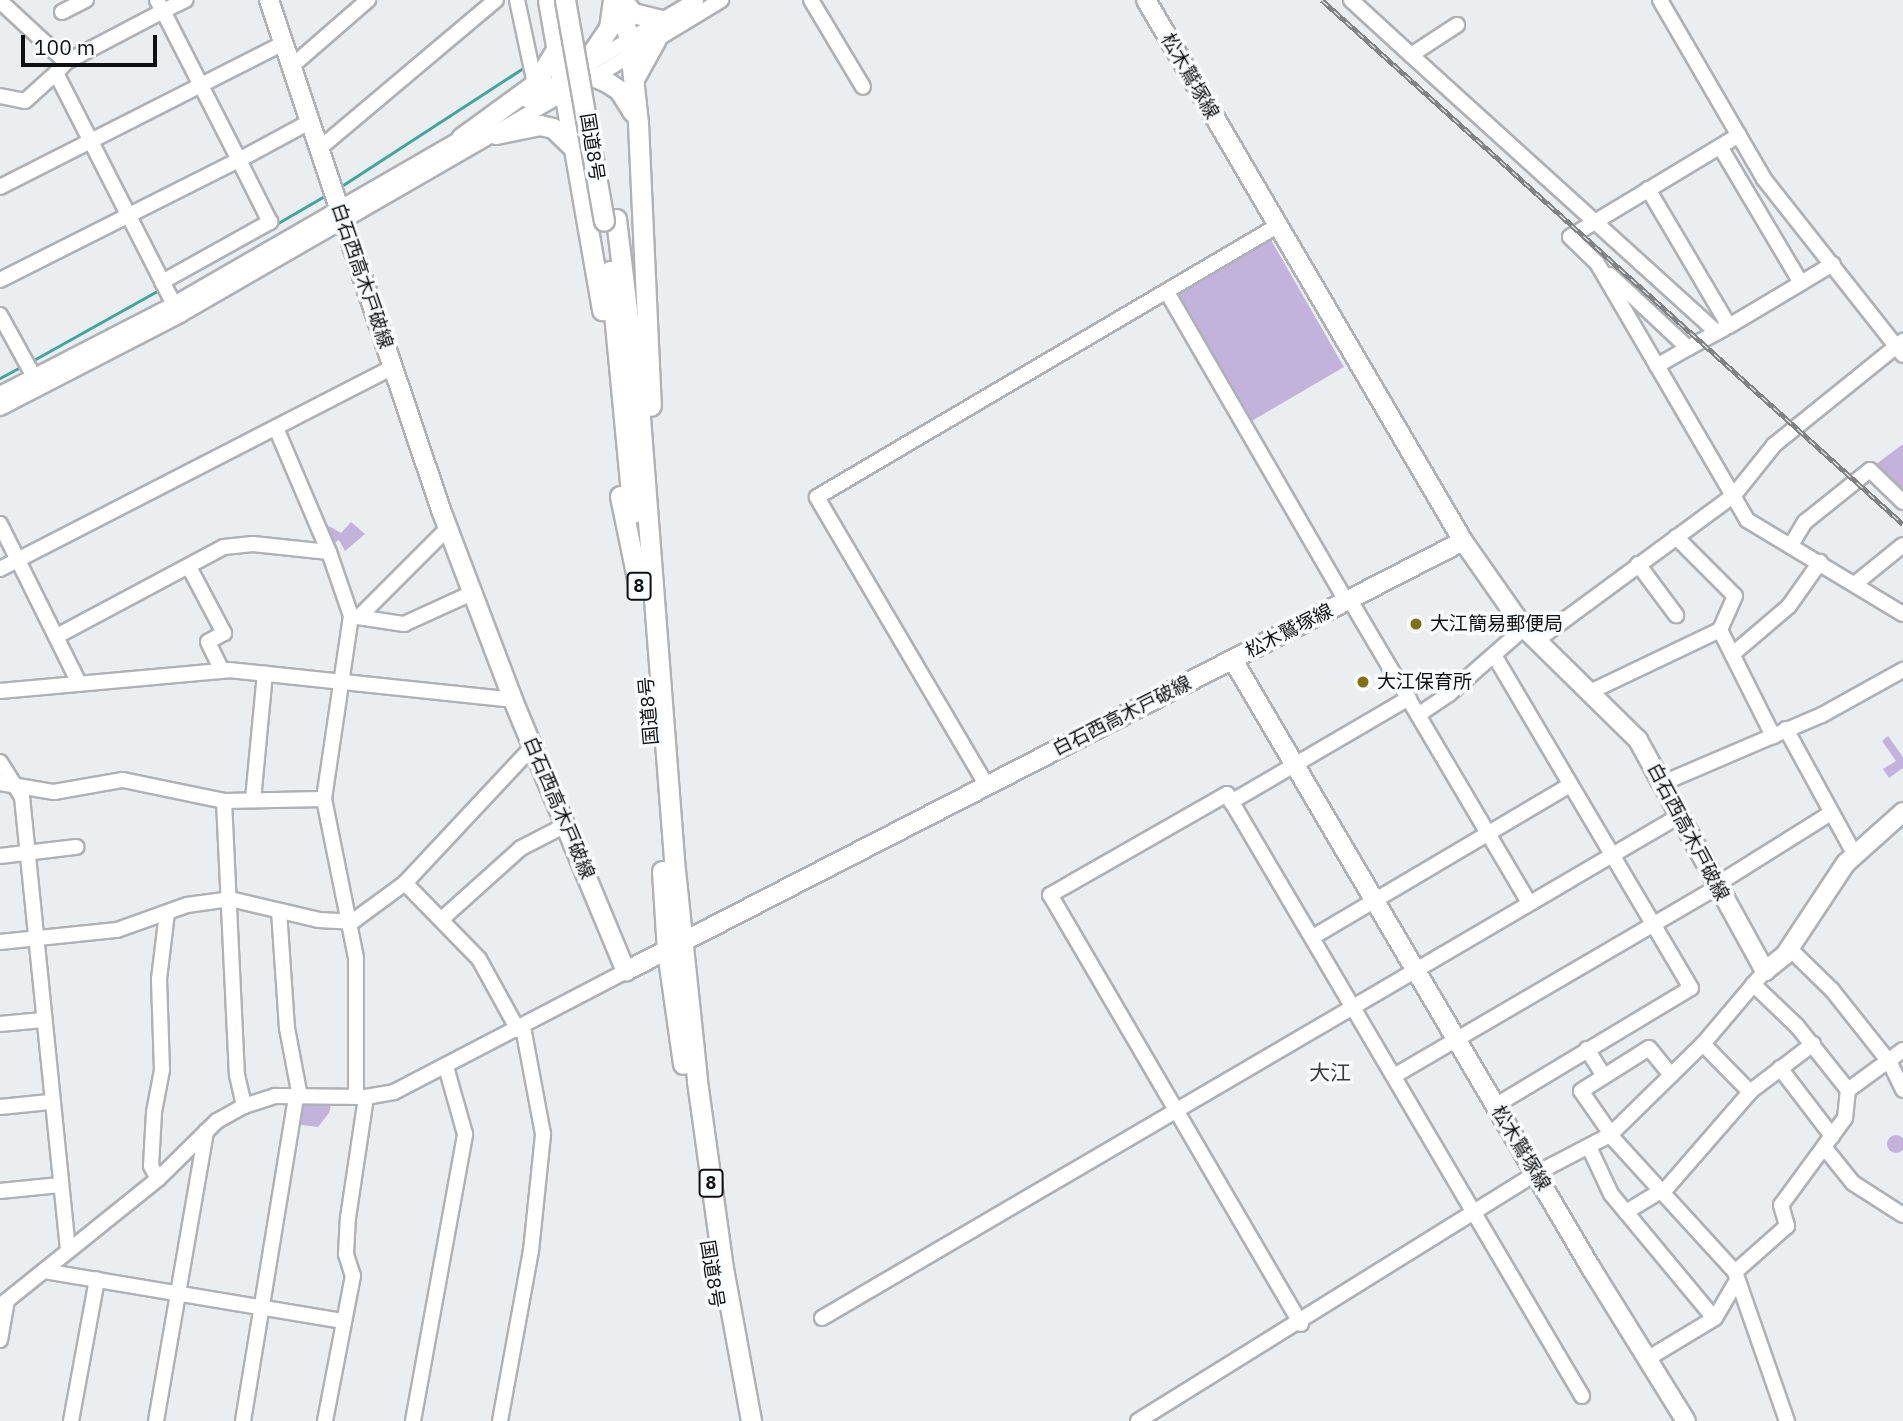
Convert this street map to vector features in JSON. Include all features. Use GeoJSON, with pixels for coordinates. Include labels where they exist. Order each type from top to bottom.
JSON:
{"type":"FeatureCollection","features":[{"type":"Feature","properties":{"kind":"highway"},"geometry":{"type":"LineString","coordinates":[[548,0],[557,48],[577,79],[619,90],[638,123]]}},
{"type":"Feature","properties":{"kind":"highway","name":"国道8号"},"geometry":{"type":"LineString","coordinates":[[565,0],[610,220],[639,588],[675,947],[711,1270],[738,1421]]}},
{"type":"Feature","properties":{"kind":"highway","name":"国道8号"},"geometry":{"type":"LineString","coordinates":[[577,0],[639,417],[675,947],[723,1268],[751,1421]]}},
{"type":"Feature","properties":{"kind":"highway"},"geometry":{"type":"LineString","coordinates":[[613,0],[609,28],[577,79],[574,148],[602,312],[624,529],[639,588]]}},
{"type":"Feature","properties":{"kind":"highway"},"geometry":{"type":"LineString","coordinates":[[621,0],[633,13],[662,20]]}},
{"type":"Feature","properties":{"kind":"highway"},"geometry":{"type":"LineString","coordinates":[[621,0],[630,47],[638,123],[658,526],[655,625]]}},
{"type":"Feature","properties":{"kind":"highway"},"geometry":{"type":"LineString","coordinates":[[634,83],[642,58],[656,39]]}},
{"type":"Feature","properties":{"kind":"highway"},"geometry":{"type":"LineString","coordinates":[[461,138],[535,84],[557,48]]}},
{"type":"Feature","properties":{"kind":"highway"},"geometry":{"type":"LineString","coordinates":[[496,134],[540,125],[553,128],[574,148]]}},
{"type":"Feature","properties":{"kind":"main road","name":"白石西高木戸破線"},"geometry":{"type":"LineString","coordinates":[[269,0],[472,593],[513,700],[566,825],[635,967],[1233,660]]}},
{"type":"Feature","properties":{"kind":"main road","name":"松木鷲塚線"},"geometry":{"type":"LineString","coordinates":[[1146,0],[1463,541],[1233,660],[1535,1174],[1686,1421]]}},
{"type":"Feature","properties":{"kind":"main road","name":"白石西高木戸破線"},"geometry":{"type":"LineString","coordinates":[[1463,541],[1524,628],[1540,638],[1638,740],[1716,886],[1759,978]]}},
{"type":"Feature","properties":{"kind":"main road"},"geometry":{"type":"LineString","coordinates":[[1759,978],[1790,948],[1826,900],[1832,881],[1855,855],[1903,813]]}},
{"type":"Feature","properties":{"kind":"street"},"geometry":{"type":"LineString","coordinates":[[62,12],[86,0]]}},
{"type":"Feature","properties":{"kind":"street"},"geometry":{"type":"LineString","coordinates":[[0,96],[25,102],[61,67],[160,6],[186,0]]}},
{"type":"Feature","properties":{"kind":"street"},"geometry":{"type":"LineString","coordinates":[[292,66],[368,0]]}},
{"type":"Feature","properties":{"kind":"street"},"geometry":{"type":"LineString","coordinates":[[320,148],[496,0]]}},
{"type":"Feature","properties":{"kind":"street"},"geometry":{"type":"LineString","coordinates":[[517,0],[535,84]]}},
{"type":"Feature","properties":{"kind":"street"},"geometry":{"type":"LineString","coordinates":[[0,408],[37,382],[177,310],[342,216],[496,134],[630,47],[662,20],[696,0]]}},
{"type":"Feature","properties":{"kind":"street"},"geometry":{"type":"LineString","coordinates":[[630,47],[656,39],[721,0]]}},
{"type":"Feature","properties":{"kind":"street"},"geometry":{"type":"LineString","coordinates":[[811,0],[863,87]]}},
{"type":"Feature","properties":{"kind":"street"},"geometry":{"type":"LineString","coordinates":[[1351,0],[1594,222],[1723,329]]}},
{"type":"Feature","properties":{"kind":"street"},"geometry":{"type":"LineString","coordinates":[[1540,638],[1734,495],[1774,445],[1901,348],[1764,179],[1660,0]]}},
{"type":"Feature","properties":{"kind":"street"},"geometry":{"type":"LineString","coordinates":[[4,3],[61,67],[90,141],[177,310]]}},
{"type":"Feature","properties":{"kind":"street"},"geometry":{"type":"LineString","coordinates":[[160,6],[270,222],[162,282]]}},
{"type":"Feature","properties":{"kind":"street"},"geometry":{"type":"LineString","coordinates":[[1410,55],[1457,25]]}},
{"type":"Feature","properties":{"kind":"street"},"geometry":{"type":"LineString","coordinates":[[0,187],[284,43]]}},
{"type":"Feature","properties":{"kind":"street"},"geometry":{"type":"LineString","coordinates":[[342,216],[461,138],[577,79]]}},
{"type":"Feature","properties":{"kind":"street"},"geometry":{"type":"LineString","coordinates":[[0,280],[302,126]]}},
{"type":"Feature","properties":{"kind":"street"},"geometry":{"type":"LineString","coordinates":[[1688,348],[1570,237],[1739,135]]}},
{"type":"Feature","properties":{"kind":"street"},"geometry":{"type":"LineString","coordinates":[[1721,148],[1801,283]]}},
{"type":"Feature","properties":{"kind":"street"},"geometry":{"type":"LineString","coordinates":[[1648,189],[1723,329]]}},
{"type":"Feature","properties":{"kind":"street"},"geometry":{"type":"LineString","coordinates":[[987,786],[817,497],[1278,226]]}},
{"type":"Feature","properties":{"kind":"street"},"geometry":{"type":"LineString","coordinates":[[1597,263],[1747,520],[1856,583],[1903,614]]}},
{"type":"Feature","properties":{"kind":"street"},"geometry":{"type":"LineString","coordinates":[[1657,366],[1833,264]]}},
{"type":"Feature","properties":{"kind":"street"},"geometry":{"type":"LineString","coordinates":[[1167,292],[1529,903]]}},
{"type":"Feature","properties":{"kind":"street"},"geometry":{"type":"LineString","coordinates":[[0,315],[37,382]]}},
{"type":"Feature","properties":{"kind":"street"},"geometry":{"type":"LineString","coordinates":[[0,569],[393,367]]}},
{"type":"Feature","properties":{"kind":"street"},"geometry":{"type":"LineString","coordinates":[[0,394],[37,382]]}},
{"type":"Feature","properties":{"kind":"street"},"geometry":{"type":"LineString","coordinates":[[276,428],[356,615]]}},
{"type":"Feature","properties":{"kind":"street"},"geometry":{"type":"LineString","coordinates":[[1791,545],[1805,522],[1870,470],[1903,502]]}},
{"type":"Feature","properties":{"kind":"street"},"geometry":{"type":"LineString","coordinates":[[0,524],[79,683]]}},
{"type":"Feature","properties":{"kind":"street"},"geometry":{"type":"LineString","coordinates":[[325,1421],[353,1276],[346,1254],[361,1097],[352,922],[324,799],[339,682],[356,615],[448,528]]}},
{"type":"Feature","properties":{"kind":"street"},"geometry":{"type":"LineString","coordinates":[[1592,691],[1720,630],[1735,596],[1676,537]]}},
{"type":"Feature","properties":{"kind":"street"},"geometry":{"type":"LineString","coordinates":[[1856,583],[1903,545]]}},
{"type":"Feature","properties":{"kind":"street"},"geometry":{"type":"LineString","coordinates":[[57,636],[233,546],[329,552]]}},
{"type":"Feature","properties":{"kind":"street"},"geometry":{"type":"LineString","coordinates":[[1734,653],[1789,606],[1820,562]]}},
{"type":"Feature","properties":{"kind":"street"},"geometry":{"type":"LineString","coordinates":[[1638,564],[1676,615]]}},
{"type":"Feature","properties":{"kind":"street"},"geometry":{"type":"LineString","coordinates":[[190,567],[224,633],[208,642],[222,671]]}},
{"type":"Feature","properties":{"kind":"street"},"geometry":{"type":"LineString","coordinates":[[356,615],[404,624],[472,593]]}},
{"type":"Feature","properties":{"kind":"street"},"geometry":{"type":"LineString","coordinates":[[1419,715],[1524,628]]}},
{"type":"Feature","properties":{"kind":"street"},"geometry":{"type":"LineString","coordinates":[[1720,630],[1779,733],[1855,855]]}},
{"type":"Feature","properties":{"kind":"street"},"geometry":{"type":"LineString","coordinates":[[1494,655],[1690,988],[1496,1105]]}},
{"type":"Feature","properties":{"kind":"street"},"geometry":{"type":"LineString","coordinates":[[1663,783],[1822,715],[1903,670]]}},
{"type":"Feature","properties":{"kind":"street"},"geometry":{"type":"LineString","coordinates":[[0,691],[222,671],[513,700]]}},
{"type":"Feature","properties":{"kind":"street"},"geometry":{"type":"LineString","coordinates":[[253,800],[265,674]]}},
{"type":"Feature","properties":{"kind":"street"},"geometry":{"type":"LineString","coordinates":[[1231,802],[1409,698]]}},
{"type":"Feature","properties":{"kind":"street"},"geometry":{"type":"LineString","coordinates":[[0,942],[117,930],[187,905],[230,899],[279,911],[352,922],[405,883],[533,746]]}},
{"type":"Feature","properties":{"kind":"street"},"geometry":{"type":"LineString","coordinates":[[0,762],[18,787],[28,853],[50,1102],[68,1251]]}},
{"type":"Feature","properties":{"kind":"street"},"geometry":{"type":"LineString","coordinates":[[0,783],[54,792],[123,780],[224,802],[324,799]]}},
{"type":"Feature","properties":{"kind":"street"},"geometry":{"type":"LineString","coordinates":[[1313,937],[1570,785]]}},
{"type":"Feature","properties":{"kind":"street"},"geometry":{"type":"LineString","coordinates":[[1301,1324],[1050,895],[1227,794],[1583,1396]]}},
{"type":"Feature","properties":{"kind":"street"},"geometry":{"type":"LineString","coordinates":[[224,802],[237,1075],[244,1106]]}},
{"type":"Feature","properties":{"kind":"street"},"geometry":{"type":"LineString","coordinates":[[1394,1076],[1716,886],[1829,814]]}},
{"type":"Feature","properties":{"kind":"street"},"geometry":{"type":"LineString","coordinates":[[822,1318],[1354,1006],[1416,973],[1529,903],[1679,816]]}},
{"type":"Feature","properties":{"kind":"street"},"geometry":{"type":"LineString","coordinates":[[443,918],[521,848],[566,825]]}},
{"type":"Feature","properties":{"kind":"street"},"geometry":{"type":"LineString","coordinates":[[0,856],[76,847]]}},
{"type":"Feature","properties":{"kind":"street"},"geometry":{"type":"LineString","coordinates":[[405,883],[443,918],[479,960],[520,1028],[543,1134],[531,1251],[500,1421]]}},
{"type":"Feature","properties":{"kind":"street"},"geometry":{"type":"LineString","coordinates":[[243,1421],[298,1097],[287,1028],[279,911]]}},
{"type":"Feature","properties":{"kind":"street"},"geometry":{"type":"LineString","coordinates":[[158,1179],[151,1166],[153,1112],[163,1070],[159,979],[167,913]]}},
{"type":"Feature","properties":{"kind":"street"},"geometry":{"type":"LineString","coordinates":[[1790,948],[1832,990],[1890,1063],[1903,1090]]}},
{"type":"Feature","properties":{"kind":"street"},"geometry":{"type":"LineString","coordinates":[[0,1340],[4,1304],[158,1179],[206,1131],[244,1106],[275,1096],[361,1097],[394,1092],[635,967]]}},
{"type":"Feature","properties":{"kind":"street"},"geometry":{"type":"LineString","coordinates":[[1138,1421],[1301,1324],[1535,1174],[1611,1135],[1703,1044],[1759,978],[1848,1090],[1845,1118],[1781,1205],[1787,1226],[1735,1277],[1714,1318],[1647,1359]]}},
{"type":"Feature","properties":{"kind":"street"},"geometry":{"type":"LineString","coordinates":[[0,1024],[43,1020]]}},
{"type":"Feature","properties":{"kind":"street"},"geometry":{"type":"LineString","coordinates":[[1703,1044],[1750,1092]]}},
{"type":"Feature","properties":{"kind":"street"},"geometry":{"type":"LineString","coordinates":[[1626,1212],[1664,1190],[1750,1092],[1812,1044]]}},
{"type":"Feature","properties":{"kind":"street"},"geometry":{"type":"LineString","coordinates":[[1671,1075],[1649,1048],[1581,1091],[1611,1135],[1664,1190],[1735,1277],[1787,1421]]}},
{"type":"Feature","properties":{"kind":"street"},"geometry":{"type":"LineString","coordinates":[[1587,1049],[1604,1076]]}},
{"type":"Feature","properties":{"kind":"street"},"geometry":{"type":"LineString","coordinates":[[1848,1090],[1890,1063],[1903,1050]]}},
{"type":"Feature","properties":{"kind":"street"},"geometry":{"type":"LineString","coordinates":[[413,1421],[465,1134],[446,1067]]}},
{"type":"Feature","properties":{"kind":"street"},"geometry":{"type":"LineString","coordinates":[[1780,1068],[1853,1183],[1903,1215]]}},
{"type":"Feature","properties":{"kind":"street"},"geometry":{"type":"LineString","coordinates":[[0,1107],[50,1102]]}},
{"type":"Feature","properties":{"kind":"street"},"geometry":{"type":"LineString","coordinates":[[156,1421],[206,1131]]}},
{"type":"Feature","properties":{"kind":"street"},"geometry":{"type":"LineString","coordinates":[[1589,1147],[1611,1194],[1714,1318]]}},
{"type":"Feature","properties":{"kind":"street"},"geometry":{"type":"LineString","coordinates":[[0,1191],[60,1185]]}},
{"type":"Feature","properties":{"kind":"street"},"geometry":{"type":"LineString","coordinates":[[44,1271],[344,1321]]}},
{"type":"Feature","properties":{"kind":"street"},"geometry":{"type":"LineString","coordinates":[[71,1421],[97,1279]]}},
{"type":"Feature","properties":{"kind":"shaded area"},"geometry":{"type":"Polygon","coordinates":[[[1271,240],[1344,367],[1250,422],[1176,294],[1271,240]]]}},
{"type":"Feature","properties":{"kind":"shaded area"},"geometry":{"type":"Polygon","coordinates":[[[1903,444],[1903,497],[1875,465],[1903,444]]]}},
{"type":"Feature","properties":{"kind":"shaded area"},"geometry":{"type":"Polygon","coordinates":[[[351,522],[365,534],[345,551],[339,540],[331,545],[326,533],[329,526],[341,533],[351,522]]]}},
{"type":"Feature","properties":{"kind":"shaded area"},"geometry":{"type":"Polygon","coordinates":[[[1888,736],[1903,757],[1903,768],[1889,778],[1883,769],[1896,761],[1882,741],[1888,736]]]}},
{"type":"Feature","properties":{"kind":"shaded area"},"geometry":{"type":"Polygon","coordinates":[[[299,1102],[331,1104],[329,1113],[318,1127],[295,1124],[299,1102]]]}},
{"type":"Feature","properties":{"kind":"shaded area"},"geometry":{"type":"Polygon","coordinates":[[[1896,1135],[1902,1138],[1905,1144],[1902,1150],[1896,1153],[1890,1150],[1887,1144],[1890,1138],[1896,1135]]]}},
{"type":"Feature","properties":{"kind":"waterway"},"geometry":{"type":"LineString","coordinates":[[524,0],[535,58]]}},
{"type":"Feature","properties":{"kind":"waterway"},"geometry":{"type":"LineString","coordinates":[[340,187],[525,67]]}},
{"type":"Feature","properties":{"kind":"waterway"},"geometry":{"type":"LineString","coordinates":[[273,226],[328,194]]}},
{"type":"Feature","properties":{"kind":"waterway"},"geometry":{"type":"LineString","coordinates":[[32,361],[161,289]]}},
{"type":"Feature","properties":{"kind":"waterway"},"geometry":{"type":"LineString","coordinates":[[0,378],[23,366]]}},
{"type":"Feature","properties":{"kind":"railway"},"geometry":{"type":"LineString","coordinates":[[1322,0],[1903,524]]}},
{"type":"Feature","properties":{"kind":"place","name":"大江簡易郵便局"},"geometry":{"type":"Point","coordinates":[1416,624]}},
{"type":"Feature","properties":{"kind":"place","name":"大江保育所"},"geometry":{"type":"Point","coordinates":[1363,682]}},
{"type":"Feature","properties":{"kind":"district","name":"大江"},"geometry":{"type":"Point","coordinates":[1330,1072]}}]}
